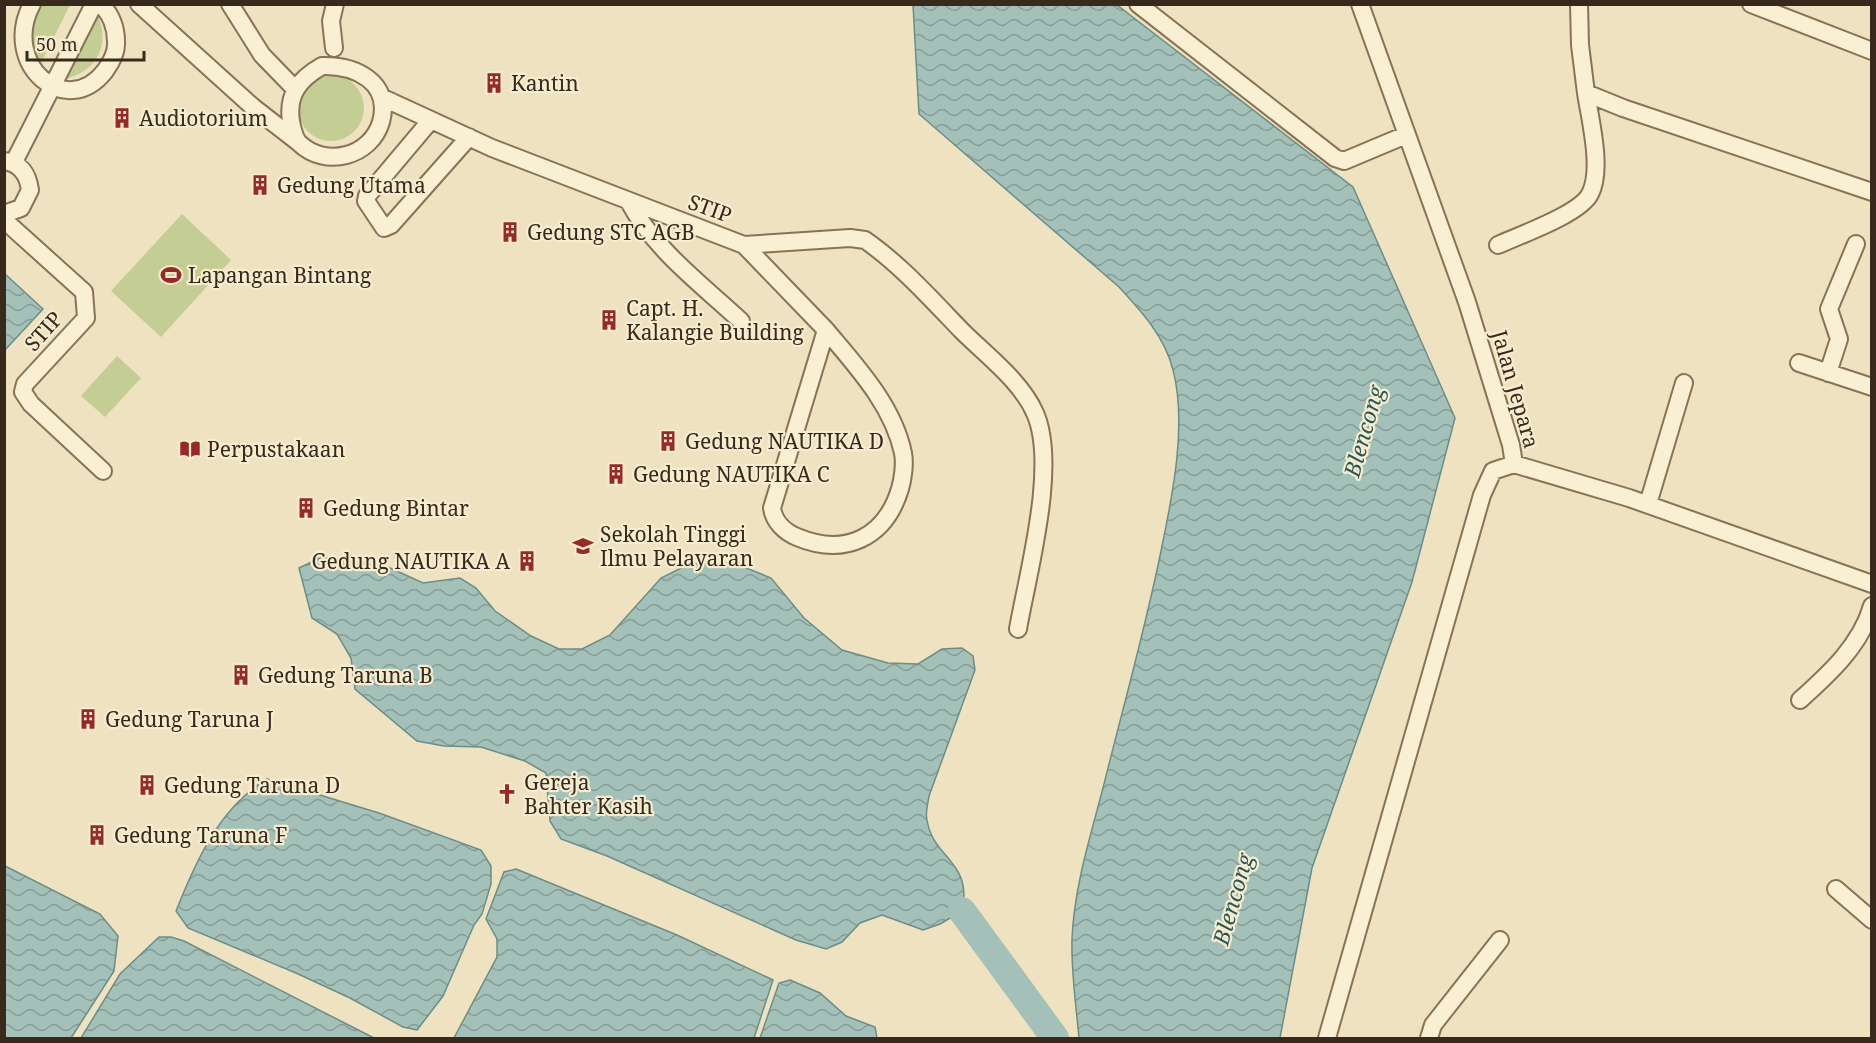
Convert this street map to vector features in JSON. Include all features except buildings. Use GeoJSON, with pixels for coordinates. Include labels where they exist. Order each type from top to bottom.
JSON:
{"type":"FeatureCollection","features":[{"type":"Feature","properties":{"kind":"lane"},"geometry":{"type":"LineString","coordinates":[[32,4],[22,18],[17,37],[19,56],[29,73],[52,87],[63,90],[83,88],[99,78],[111,63],[117,44],[114,25],[100,4]]}},
{"type":"Feature","properties":{"kind":"lane"},"geometry":{"type":"LineString","coordinates":[[4,214],[21,208],[30,190],[24,171],[9,162],[52,87],[94,4]]}},
{"type":"Feature","properties":{"kind":"lane"},"geometry":{"type":"LineString","coordinates":[[139,4],[253,107],[298,142],[315,152],[332,157],[350,156],[366,147],[378,133],[382,115],[381,97],[372,81],[337,56],[331,21],[335,4]]}},
{"type":"Feature","properties":{"kind":"lane"},"geometry":{"type":"LineString","coordinates":[[230,4],[262,55],[295,89]]}},
{"type":"Feature","properties":{"kind":"lane"},"geometry":{"type":"LineString","coordinates":[[1138,4],[1335,158],[1344,161],[1406,135]]}},
{"type":"Feature","properties":{"kind":"lane","name":"Jalan Jepara"},"geometry":{"type":"LineString","coordinates":[[1360,4],[1467,302],[1511,445],[1514,464],[1648,504],[1872,584]]}},
{"type":"Feature","properties":{"kind":"lane"},"geometry":{"type":"LineString","coordinates":[[1498,245],[1579,207],[1590,196],[1594,184],[1595,165],[1580,45],[1579,4]]}},
{"type":"Feature","properties":{"kind":"lane"},"geometry":{"type":"LineString","coordinates":[[1751,4],[1872,51]]}},
{"type":"Feature","properties":{"kind":"lane"},"geometry":{"type":"LineString","coordinates":[[298,142],[292,125],[290,106],[295,89],[306,75],[337,56]]}},
{"type":"Feature","properties":{"kind":"lane"},"geometry":{"type":"LineString","coordinates":[[1586,93],[1623,108],[1872,192]]}},
{"type":"Feature","properties":{"kind":"lane","name":"STIP"},"geometry":{"type":"LineString","coordinates":[[381,97],[469,137],[629,202],[744,245],[826,330],[875,392],[892,423],[904,454],[902,482],[895,506],[883,523],[872,532],[849,544],[833,547],[813,544],[793,535],[773,517],[772,508],[772,500],[826,330]]}},
{"type":"Feature","properties":{"kind":"lane"},"geometry":{"type":"LineString","coordinates":[[431,120],[367,196],[366,201],[384,228],[391,225],[469,137]]}},
{"type":"Feature","properties":{"kind":"lane"},"geometry":{"type":"LineString","coordinates":[[629,202],[641,224],[660,245],[741,321]]}},
{"type":"Feature","properties":{"kind":"lane","name":"STIP"},"geometry":{"type":"LineString","coordinates":[[4,220],[84,292],[86,318],[25,384],[23,392],[31,405],[103,471]]}},
{"type":"Feature","properties":{"kind":"lane"},"geometry":{"type":"LineString","coordinates":[[744,245],[850,238],[866,240],[943,311],[1024,394],[1035,414],[1045,457],[1042,494],[1018,629]]}},
{"type":"Feature","properties":{"kind":"lane"},"geometry":{"type":"LineString","coordinates":[[1828,373],[1839,339],[1829,309],[1856,244]]}},
{"type":"Feature","properties":{"kind":"lane"},"geometry":{"type":"LineString","coordinates":[[1799,363],[1872,387]]}},
{"type":"Feature","properties":{"kind":"lane"},"geometry":{"type":"LineString","coordinates":[[1648,504],[1684,383]]}},
{"type":"Feature","properties":{"kind":"lane"},"geometry":{"type":"LineString","coordinates":[[1327,1038],[1482,495],[1493,471],[1514,464]]}},
{"type":"Feature","properties":{"kind":"lane"},"geometry":{"type":"LineString","coordinates":[[1800,700],[1829,674],[1847,652],[1868,618],[1872,606]]}},
{"type":"Feature","properties":{"kind":"lane"},"geometry":{"type":"LineString","coordinates":[[1836,889],[1872,920]]}},
{"type":"Feature","properties":{"kind":"lane"},"geometry":{"type":"LineString","coordinates":[[1429,1038],[1433,1025],[1500,940]]}},
{"type":"Feature","properties":{"kind":"green space"},"geometry":{"type":"Polygon","coordinates":[[[38,5],[70,5],[36,73],[25,19],[38,5]]]}},
{"type":"Feature","properties":{"kind":"green space"},"geometry":{"type":"Polygon","coordinates":[[[97,13],[102,37],[97,57],[91,66],[82,72],[59,80],[97,13]]]}},
{"type":"Feature","properties":{"kind":"green space"},"geometry":{"type":"Polygon","coordinates":[[[331,75],[344,78],[354,85],[361,95],[364,108],[361,121],[354,131],[344,138],[331,141],[318,138],[308,131],[301,121],[298,108],[301,95],[308,85],[318,78],[331,75]]]}},
{"type":"Feature","properties":{"kind":"green space","name":"Lapangan Bintang"},"geometry":{"type":"Polygon","coordinates":[[[182,214],[231,260],[161,337],[111,291],[182,214]]]}},
{"type":"Feature","properties":{"kind":"green space"},"geometry":{"type":"Polygon","coordinates":[[[117,356],[141,378],[105,417],[81,396],[117,356]]]}},
{"type":"Feature","properties":{"kind":"water","name":"Blencong"},"geometry":{"type":"Polygon","coordinates":[[[913,5],[1117,5],[1353,187],[1455,418],[1412,582],[1312,868],[1280,1038],[1079,1038],[1073,976],[1073,920],[1079,882],[1149,607],[1166,525],[1179,435],[1177,391],[1169,358],[1158,336],[1119,287],[919,114],[913,5]]]}},
{"type":"Feature","properties":{"kind":"water"},"geometry":{"type":"Polygon","coordinates":[[[4,273],[43,309],[5,350],[4,350],[4,273]]]}},
{"type":"Feature","properties":{"kind":"water"},"geometry":{"type":"Polygon","coordinates":[[[322,557],[388,567],[423,583],[460,578],[476,588],[495,611],[531,636],[559,649],[582,649],[610,635],[661,578],[689,564],[734,563],[771,578],[804,618],[842,650],[888,663],[918,664],[942,649],[962,648],[973,656],[975,670],[929,796],[926,814],[931,833],[962,881],[964,894],[962,911],[940,924],[923,930],[882,915],[860,923],[842,942],[826,949],[796,940],[607,856],[561,839],[550,821],[546,773],[525,761],[481,747],[444,746],[417,741],[355,689],[351,658],[337,634],[312,618],[299,568],[322,557]]]}},
{"type":"Feature","properties":{"kind":"water"},"geometry":{"type":"Polygon","coordinates":[[[267,779],[379,813],[481,850],[491,866],[491,884],[482,914],[474,925],[443,996],[417,1030],[403,1027],[350,998],[296,973],[188,928],[176,911],[201,855],[222,820],[250,791],[267,779]]]}},
{"type":"Feature","properties":{"kind":"water"},"geometry":{"type":"Polygon","coordinates":[[[5,866],[100,914],[118,936],[114,971],[71,1038],[5,1038],[5,866]]]}},
{"type":"Feature","properties":{"kind":"water"},"geometry":{"type":"Polygon","coordinates":[[[516,869],[677,935],[773,980],[754,1038],[454,1038],[497,957],[497,939],[486,919],[504,872],[516,869]]]}},
{"type":"Feature","properties":{"kind":"water"},"geometry":{"type":"Polygon","coordinates":[[[159,937],[171,937],[184,941],[374,1038],[81,1038],[120,974],[159,937]]]}},
{"type":"Feature","properties":{"kind":"water"},"geometry":{"type":"Polygon","coordinates":[[[790,980],[820,993],[846,1016],[875,1027],[877,1038],[760,1038],[779,983],[790,980]]]}},
{"type":"Feature","properties":{"kind":"waterway"},"geometry":{"type":"LineString","coordinates":[[962,911],[1055,1038]]}},
{"type":"Feature","properties":{"kind":"place","name":"Kantin"},"geometry":{"type":"Point","coordinates":[494,83]}},
{"type":"Feature","properties":{"kind":"place","name":"Audiotorium"},"geometry":{"type":"Point","coordinates":[122,118]}},
{"type":"Feature","properties":{"kind":"place","name":"Gedung Utama"},"geometry":{"type":"Point","coordinates":[260,185]}},
{"type":"Feature","properties":{"kind":"place","name":"Gedung STC AGB"},"geometry":{"type":"Point","coordinates":[510,232]}},
{"type":"Feature","properties":{"kind":"place","name":"Lapangan Bintang"},"geometry":{"type":"Point","coordinates":[171,275]}},
{"type":"Feature","properties":{"kind":"place","name":"Capt. H. Kalangie Building"},"geometry":{"type":"Point","coordinates":[609,320]}},
{"type":"Feature","properties":{"kind":"place","name":"Gedung NAUTIKA D"},"geometry":{"type":"Point","coordinates":[668,441]}},
{"type":"Feature","properties":{"kind":"place","name":"Perpustakaan"},"geometry":{"type":"Point","coordinates":[190,449]}},
{"type":"Feature","properties":{"kind":"place","name":"Gedung NAUTIKA C"},"geometry":{"type":"Point","coordinates":[616,474]}},
{"type":"Feature","properties":{"kind":"place","name":"Gedung Bintar"},"geometry":{"type":"Point","coordinates":[306,508]}},
{"type":"Feature","properties":{"kind":"place","name":"Sekolah Tinggi Ilmu Pelayaran"},"geometry":{"type":"Point","coordinates":[583,546]}},
{"type":"Feature","properties":{"kind":"place","name":"Gedung NAUTIKA A"},"geometry":{"type":"Point","coordinates":[527,561]}},
{"type":"Feature","properties":{"kind":"place","name":"Gedung Taruna B"},"geometry":{"type":"Point","coordinates":[241,675]}},
{"type":"Feature","properties":{"kind":"place","name":"Gedung Taruna J"},"geometry":{"type":"Point","coordinates":[88,719]}},
{"type":"Feature","properties":{"kind":"place","name":"Gedung Taruna D"},"geometry":{"type":"Point","coordinates":[147,785]}},
{"type":"Feature","properties":{"kind":"place","name":"Gereja Bahter Kasih"},"geometry":{"type":"Point","coordinates":[507,794]}},
{"type":"Feature","properties":{"kind":"place","name":"Gedung Taruna F"},"geometry":{"type":"Point","coordinates":[97,835]}}]}
